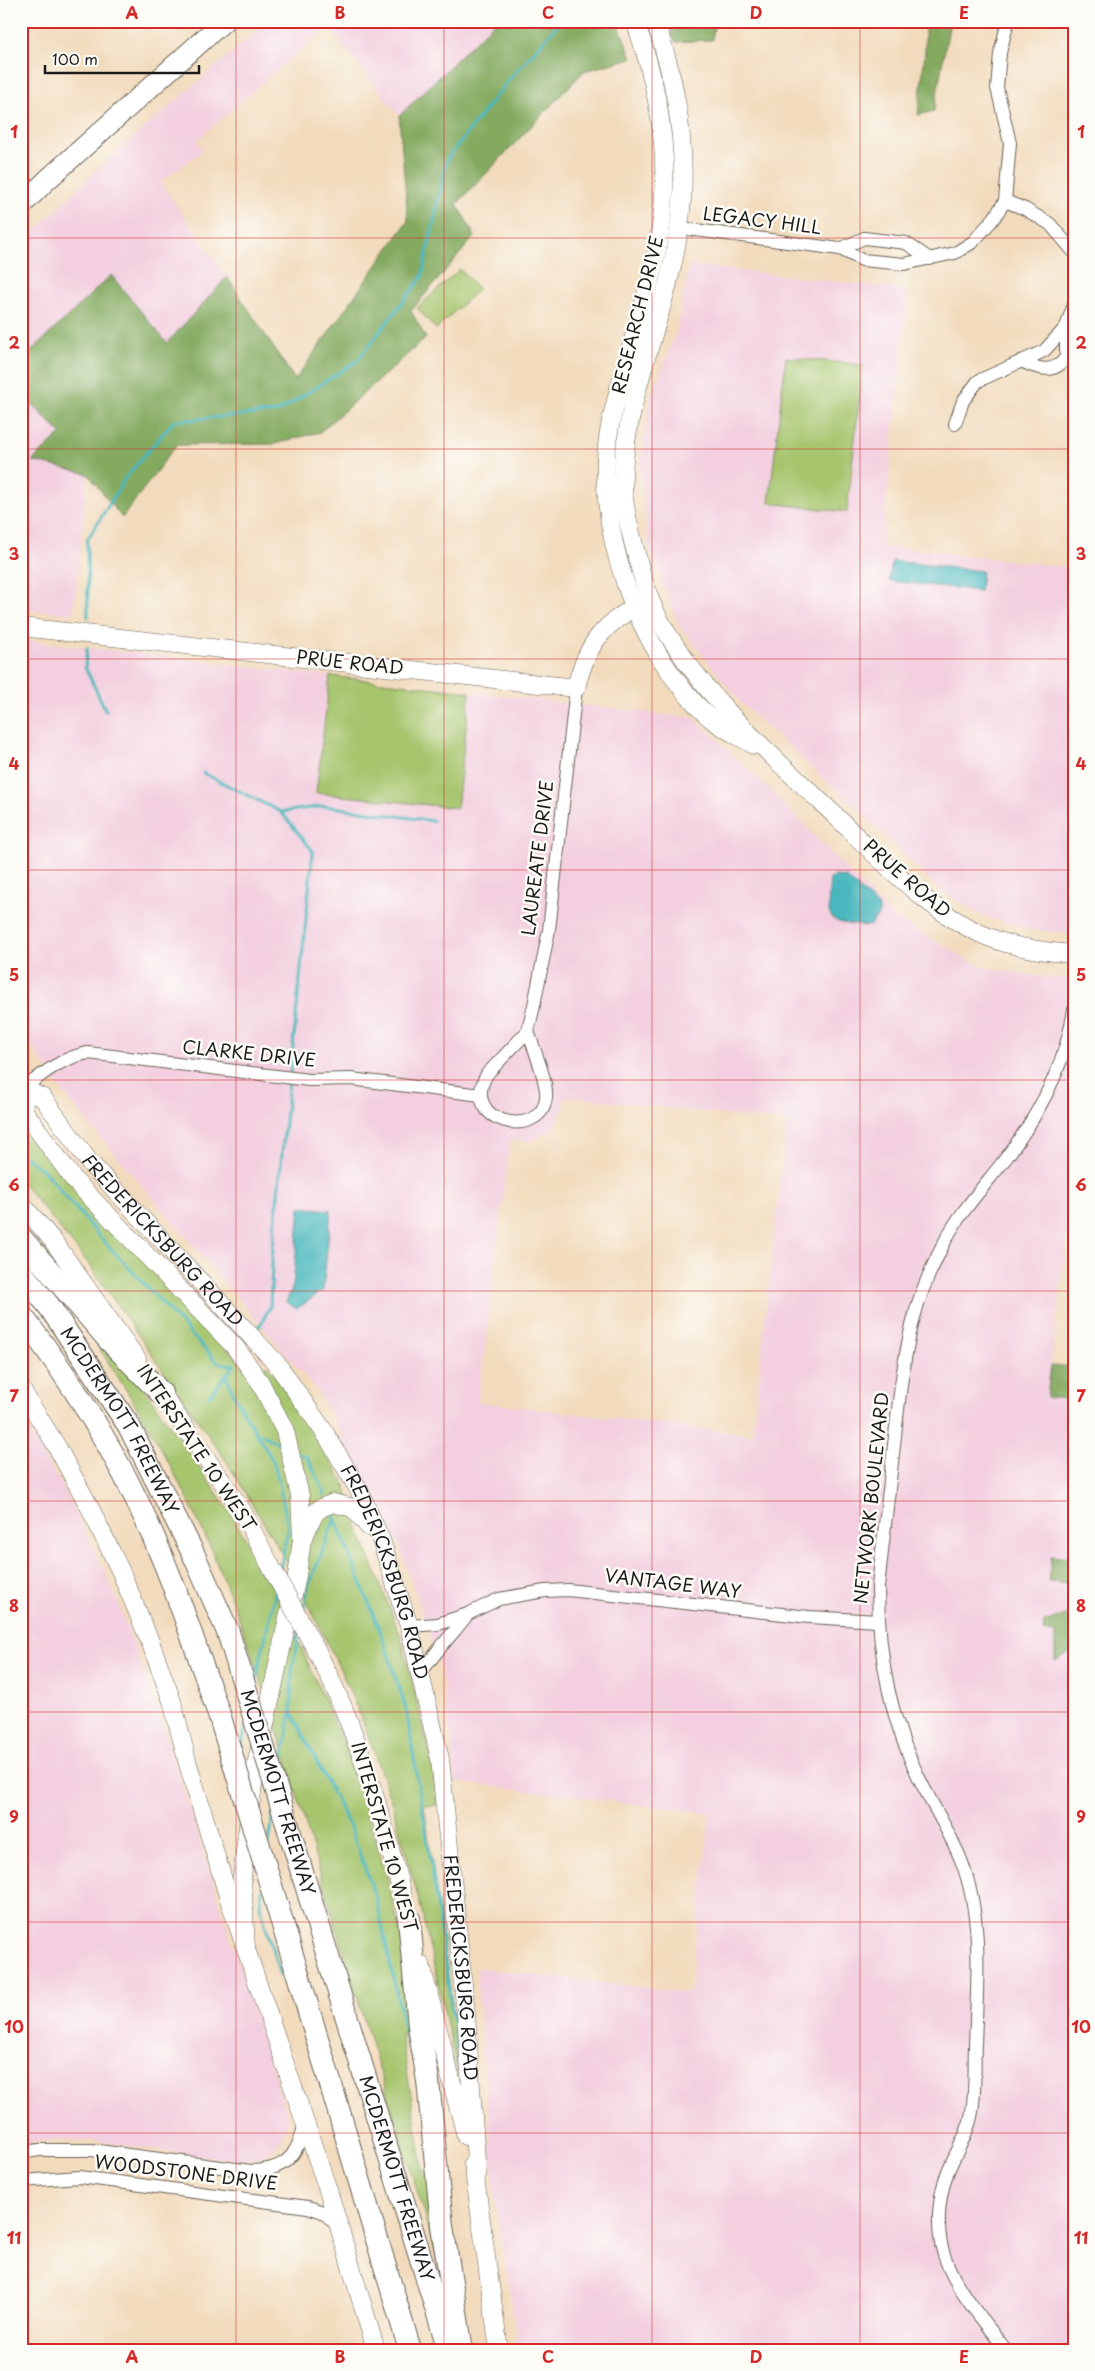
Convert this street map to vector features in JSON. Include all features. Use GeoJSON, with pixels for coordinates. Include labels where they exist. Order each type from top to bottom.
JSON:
{"type":"FeatureCollection","features":[{"type":"Feature","properties":{"kind":"highway"},"geometry":{"type":"LineString","coordinates":[[21,1238],[103,1334],[161,1393]]}},
{"type":"Feature","properties":{"kind":"highway","name":"MCDERMOTT FREEWAY"},"geometry":{"type":"LineString","coordinates":[[21,1272],[49,1306],[129,1426],[194,1553],[228,1632],[449,2350]]}},
{"type":"Feature","properties":{"kind":"highway","name":"MCDERMOTT FREEWAY"},"geometry":{"type":"LineString","coordinates":[[21,1315],[82,1403],[128,1482],[159,1550],[219,1714],[410,2350]]}},
{"type":"Feature","properties":{"kind":"highway"},"geometry":{"type":"LineString","coordinates":[[409,1919],[442,2226],[462,2350]]}},
{"type":"Feature","properties":{"kind":"main road"},"geometry":{"type":"LineString","coordinates":[[21,206],[47,180],[224,21]]}},
{"type":"Feature","properties":{"kind":"main road","name":"RESEARCH DRIVE"},"geometry":{"type":"LineString","coordinates":[[634,608],[617,553],[607,502],[606,470],[610,428],[642,314],[661,226],[666,174],[662,128],[649,59],[636,21]]}},
{"type":"Feature","properties":{"kind":"main road","name":"RESEARCH DRIVE"},"geometry":{"type":"LineString","coordinates":[[650,600],[633,544],[623,481],[628,430],[680,228],[684,174],[678,106],[666,54],[654,21]]}},
{"type":"Feature","properties":{"kind":"main road"},"geometry":{"type":"LineString","coordinates":[[642,314],[651,303],[667,241],[680,228],[672,222],[666,138],[662,128]]}},
{"type":"Feature","properties":{"kind":"main road"},"geometry":{"type":"LineString","coordinates":[[623,481],[616,466],[618,421],[615,408],[621,400],[645,332],[656,326]]}},
{"type":"Feature","properties":{"kind":"main road"},"geometry":{"type":"LineString","coordinates":[[576,688],[585,656],[593,642],[620,615],[650,600]]}},
{"type":"Feature","properties":{"kind":"main road","name":"PRUE ROAD"},"geometry":{"type":"LineString","coordinates":[[650,600],[670,637],[694,672],[768,752],[920,895],[944,914],[978,933],[1000,942],[1074,954]]}},
{"type":"Feature","properties":{"kind":"main road","name":"PRUE ROAD"},"geometry":{"type":"LineString","coordinates":[[634,608],[657,653],[709,717],[721,726],[768,752]]}},
{"type":"Feature","properties":{"kind":"main road","name":"PRUE ROAD"},"geometry":{"type":"LineString","coordinates":[[21,627],[576,688]]}},
{"type":"Feature","properties":{"kind":"main road","name":"FREDERICKSBURG ROAD"},"geometry":{"type":"LineString","coordinates":[[22,1088],[24,1111],[74,1180],[235,1347],[260,1382],[285,1431],[300,1496],[302,1539],[297,1576],[254,1776],[242,1877],[246,1948]]}},
{"type":"Feature","properties":{"kind":"main road","name":"FREDERICKSBURG ROAD"},"geometry":{"type":"LineString","coordinates":[[22,1088],[43,1098],[90,1163],[277,1364],[325,1433],[354,1482],[381,1540],[409,1626],[440,1759],[466,2014],[476,2175]]}},
{"type":"Feature","properties":{"kind":"main road","name":"INTERSTATE 10 WEST"},"geometry":{"type":"LineString","coordinates":[[21,1203],[54,1242],[241,1509],[332,1680],[365,1761],[409,1919],[476,2175],[500,2350]]}},
{"type":"Feature","properties":{"kind":"main road"},"geometry":{"type":"LineString","coordinates":[[21,1389],[56,1444],[122,1572],[172,1702],[188,1764],[246,1948],[339,2227],[376,2350]]}},
{"type":"Feature","properties":{"kind":"main road"},"geometry":{"type":"LineString","coordinates":[[302,1539],[315,1513],[333,1503],[353,1508],[381,1540]]}},
{"type":"Feature","properties":{"kind":"street","name":"LEGACY HILL"},"geometry":{"type":"LineString","coordinates":[[680,228],[840,249],[862,260],[895,264],[904,264],[955,253],[973,242],[994,218],[1005,200],[1010,144],[996,88],[1000,53],[1008,21]]}},
{"type":"Feature","properties":{"kind":"street"},"geometry":{"type":"LineString","coordinates":[[1005,200],[1050,224],[1074,252]]}},
{"type":"Feature","properties":{"kind":"street","name":"LEGACY HILL"},"geometry":{"type":"LineString","coordinates":[[840,249],[864,238],[906,243],[930,259]]}},
{"type":"Feature","properties":{"kind":"street"},"geometry":{"type":"LineString","coordinates":[[895,264],[897,242]]}},
{"type":"Feature","properties":{"kind":"street"},"geometry":{"type":"LineString","coordinates":[[1021,361],[1035,368],[1047,370],[1056,368],[1066,357],[1066,327],[1074,304]]}},
{"type":"Feature","properties":{"kind":"street"},"geometry":{"type":"LineString","coordinates":[[955,424],[963,401],[978,381],[1044,351],[1066,327]]}},
{"type":"Feature","properties":{"kind":"street","name":"LAUREATE DRIVE"},"geometry":{"type":"LineString","coordinates":[[528,1031],[549,930],[576,688]]}},
{"type":"Feature","properties":{"kind":"street","name":"NETWORK BOULEVARD"},"geometry":{"type":"LineString","coordinates":[[1006,2350],[955,2280],[941,2242],[939,2215],[942,2188],[951,2163],[966,2134],[973,2106],[977,1968],[973,1909],[966,1872],[920,1781],[899,1729],[887,1691],[878,1620],[878,1587],[902,1370],[915,1313],[944,1242],[969,1202],[1014,1148],[1034,1118],[1050,1087],[1063,1054],[1074,1010]]}},
{"type":"Feature","properties":{"kind":"street"},"geometry":{"type":"LineString","coordinates":[[528,1031],[545,1082],[546,1098],[543,1108],[534,1117],[522,1123],[509,1123],[498,1120],[488,1112],[481,1095],[484,1081],[488,1074],[528,1031]]}},
{"type":"Feature","properties":{"kind":"street","name":"CLARKE DRIVE"},"geometry":{"type":"LineString","coordinates":[[22,1088],[60,1062],[72,1056],[88,1053],[299,1079],[351,1080],[481,1095]]}},
{"type":"Feature","properties":{"kind":"street","name":"VANTAGE WAY"},"geometry":{"type":"LineString","coordinates":[[409,1626],[438,1624],[468,1614],[499,1599],[544,1591],[568,1590],[809,1617],[878,1620]]}},
{"type":"Feature","properties":{"kind":"street","name":"VANTAGE WAY"},"geometry":{"type":"LineString","coordinates":[[421,1673],[436,1649],[450,1637],[468,1614]]}},
{"type":"Feature","properties":{"kind":"street","name":"WOODSTONE DRIVE"},"geometry":{"type":"LineString","coordinates":[[21,2153],[39,2150],[91,2150],[251,2171],[268,2171],[289,2159],[301,2140],[304,2122]]}},
{"type":"Feature","properties":{"kind":"street","name":"WOODSTONE DRIVE"},"geometry":{"type":"LineString","coordinates":[[21,2181],[80,2177],[308,2207],[323,2212],[339,2227]]}},
{"type":"Feature","properties":{"kind":"shaded area"},"geometry":{"type":"Polygon","coordinates":[[[268,21],[496,21],[399,116],[328,26],[197,140],[203,151],[160,182],[227,277],[167,343],[111,275],[22,360],[21,245],[98,168],[268,21]]]}},
{"type":"Feature","properties":{"kind":"shaded area"},"geometry":{"type":"Polygon","coordinates":[[[689,265],[908,290],[882,546],[1074,568],[1074,900],[1070,934],[1032,930],[983,916],[943,893],[854,806],[741,703],[680,627],[649,547],[640,467],[651,396],[676,333],[689,265]]]}},
{"type":"Feature","properties":{"kind":"shaded area"},"geometry":{"type":"Polygon","coordinates":[[[21,393],[62,434],[32,461],[88,474],[73,614],[21,609],[21,393]]]}},
{"type":"Feature","properties":{"kind":"shaded area"},"geometry":{"type":"Polygon","coordinates":[[[21,640],[694,718],[775,795],[892,916],[981,967],[1049,978],[1074,978],[1074,1181],[1051,1364],[1074,1367],[1074,2350],[519,2350],[496,2208],[476,1968],[690,1993],[710,1813],[456,1782],[441,1669],[399,1544],[319,1393],[67,1098],[28,1041],[21,1019],[21,640]],[[565,1096],[563,1110],[554,1128],[533,1140],[510,1141],[478,1402],[752,1435],[787,1122],[565,1096]]]}},
{"type":"Feature","properties":{"kind":"shaded area"},"geometry":{"type":"Polygon","coordinates":[[[21,1419],[64,1489],[114,1591],[167,1738],[288,2118],[282,2139],[269,2154],[250,2160],[232,2160],[93,2141],[54,2140],[21,2144],[21,1419]]]}},
{"type":"Feature","properties":{"kind":"green space"},"geometry":{"type":"Polygon","coordinates":[[[496,21],[617,21],[632,58],[584,71],[457,204],[475,236],[411,311],[426,338],[320,432],[274,444],[176,445],[122,518],[88,474],[32,461],[61,434],[21,393],[21,361],[111,275],[167,343],[227,277],[295,380],[408,221],[399,116],[496,21]]]}},
{"type":"Feature","properties":{"kind":"green space"},"geometry":{"type":"Polygon","coordinates":[[[667,21],[715,21],[712,40],[675,42],[667,21]]]}},
{"type":"Feature","properties":{"kind":"green space"},"geometry":{"type":"Polygon","coordinates":[[[925,21],[950,21],[934,111],[918,115],[925,52],[925,21]]]}},
{"type":"Feature","properties":{"kind":"green space"},"geometry":{"type":"Polygon","coordinates":[[[460,269],[479,289],[436,329],[417,308],[460,269]]]}},
{"type":"Feature","properties":{"kind":"green space"},"geometry":{"type":"Polygon","coordinates":[[[786,357],[863,365],[847,512],[769,503],[786,357]]]}},
{"type":"Feature","properties":{"kind":"green space"},"geometry":{"type":"Polygon","coordinates":[[[330,676],[470,692],[457,808],[316,793],[330,676]]]}},
{"type":"Feature","properties":{"kind":"green space"},"geometry":{"type":"Polygon","coordinates":[[[21,1120],[252,1376],[267,1365],[296,1404],[345,1485],[356,1523],[401,1637],[432,1764],[437,1805],[424,1805],[462,2073],[458,2073],[421,1908],[393,1807],[365,1727],[342,1673],[291,1569],[227,1462],[88,1263],[21,1181],[21,1120]]]}},
{"type":"Feature","properties":{"kind":"green space"},"geometry":{"type":"Polygon","coordinates":[[[82,1323],[139,1382],[226,1506],[265,1571],[294,1631],[345,1747],[386,1873],[404,1949],[417,2033],[401,2035],[424,2175],[431,2176],[438,2261],[292,1777],[262,1684],[229,1592],[197,1518],[152,1432],[82,1323]]]}},
{"type":"Feature","properties":{"kind":"green space"},"geometry":{"type":"Polygon","coordinates":[[[1051,1365],[1074,1367],[1074,1400],[1047,1397],[1051,1365]]]}},
{"type":"Feature","properties":{"kind":"green space"},"geometry":{"type":"Polygon","coordinates":[[[1051,1556],[1074,1558],[1074,1584],[1049,1582],[1051,1556]]]}},
{"type":"Feature","properties":{"kind":"green space"},"geometry":{"type":"Polygon","coordinates":[[[1074,1612],[1074,1650],[1055,1661],[1055,1633],[1043,1631],[1044,1622],[1074,1612]]]}},
{"type":"Feature","properties":{"kind":"water"},"geometry":{"type":"Polygon","coordinates":[[[892,561],[982,571],[980,591],[889,581],[892,561]]]}},
{"type":"Feature","properties":{"kind":"water"},"geometry":{"type":"Polygon","coordinates":[[[835,876],[846,877],[879,907],[879,914],[870,926],[845,923],[832,918],[828,904],[830,879],[835,876]]]}},
{"type":"Feature","properties":{"kind":"water"},"geometry":{"type":"Polygon","coordinates":[[[300,1207],[331,1210],[323,1290],[297,1309],[286,1302],[293,1286],[300,1207]]]}},
{"type":"Feature","properties":{"kind":"waterway"},"geometry":{"type":"LineString","coordinates":[[88,617],[87,540],[126,477],[174,421],[278,412],[357,361],[422,277],[447,159],[507,82],[561,21]]}},
{"type":"Feature","properties":{"kind":"waterway"},"geometry":{"type":"LineString","coordinates":[[87,648],[85,667],[106,711]]}},
{"type":"Feature","properties":{"kind":"waterway"},"geometry":{"type":"LineString","coordinates":[[203,773],[281,812],[313,851],[290,1075]]}},
{"type":"Feature","properties":{"kind":"waterway"},"geometry":{"type":"LineString","coordinates":[[281,812],[325,806],[433,821]]}},
{"type":"Feature","properties":{"kind":"waterway"},"geometry":{"type":"LineString","coordinates":[[259,1327],[270,1307],[273,1245],[289,1081]]}},
{"type":"Feature","properties":{"kind":"waterway"},"geometry":{"type":"LineString","coordinates":[[23,1155],[45,1172],[100,1237],[218,1363],[234,1365]]}},
{"type":"Feature","properties":{"kind":"waterway"},"geometry":{"type":"LineString","coordinates":[[209,1396],[234,1365]]}},
{"type":"Feature","properties":{"kind":"waterway"},"geometry":{"type":"LineString","coordinates":[[226,1376],[236,1399],[273,1461],[280,1486],[288,1528],[280,1570]]}},
{"type":"Feature","properties":{"kind":"waterway"},"geometry":{"type":"LineString","coordinates":[[255,1431],[278,1443]]}},
{"type":"Feature","properties":{"kind":"waterway"},"geometry":{"type":"LineString","coordinates":[[300,1454],[308,1458],[325,1494]]}},
{"type":"Feature","properties":{"kind":"waterway"},"geometry":{"type":"LineString","coordinates":[[303,1612],[308,1588],[335,1518],[333,1512]]}},
{"type":"Feature","properties":{"kind":"waterway"},"geometry":{"type":"LineString","coordinates":[[335,1518],[382,1636],[406,1709],[435,1887],[459,2063]]}},
{"type":"Feature","properties":{"kind":"waterway"},"geometry":{"type":"LineString","coordinates":[[255,1684],[276,1590]]}},
{"type":"Feature","properties":{"kind":"waterway"},"geometry":{"type":"LineString","coordinates":[[281,1770],[291,1711],[292,1672],[299,1633]]}},
{"type":"Feature","properties":{"kind":"waterway"},"geometry":{"type":"LineString","coordinates":[[291,1711],[350,1827],[376,1898],[408,2046]]}},
{"type":"Feature","properties":{"kind":"waterway"},"geometry":{"type":"LineString","coordinates":[[241,1749],[246,1725]]}},
{"type":"Feature","properties":{"kind":"waterway"},"geometry":{"type":"LineString","coordinates":[[269,1844],[273,1814]]}},
{"type":"Feature","properties":{"kind":"waterway"},"geometry":{"type":"LineString","coordinates":[[262,1890],[260,1906],[280,1976]]}}]}
